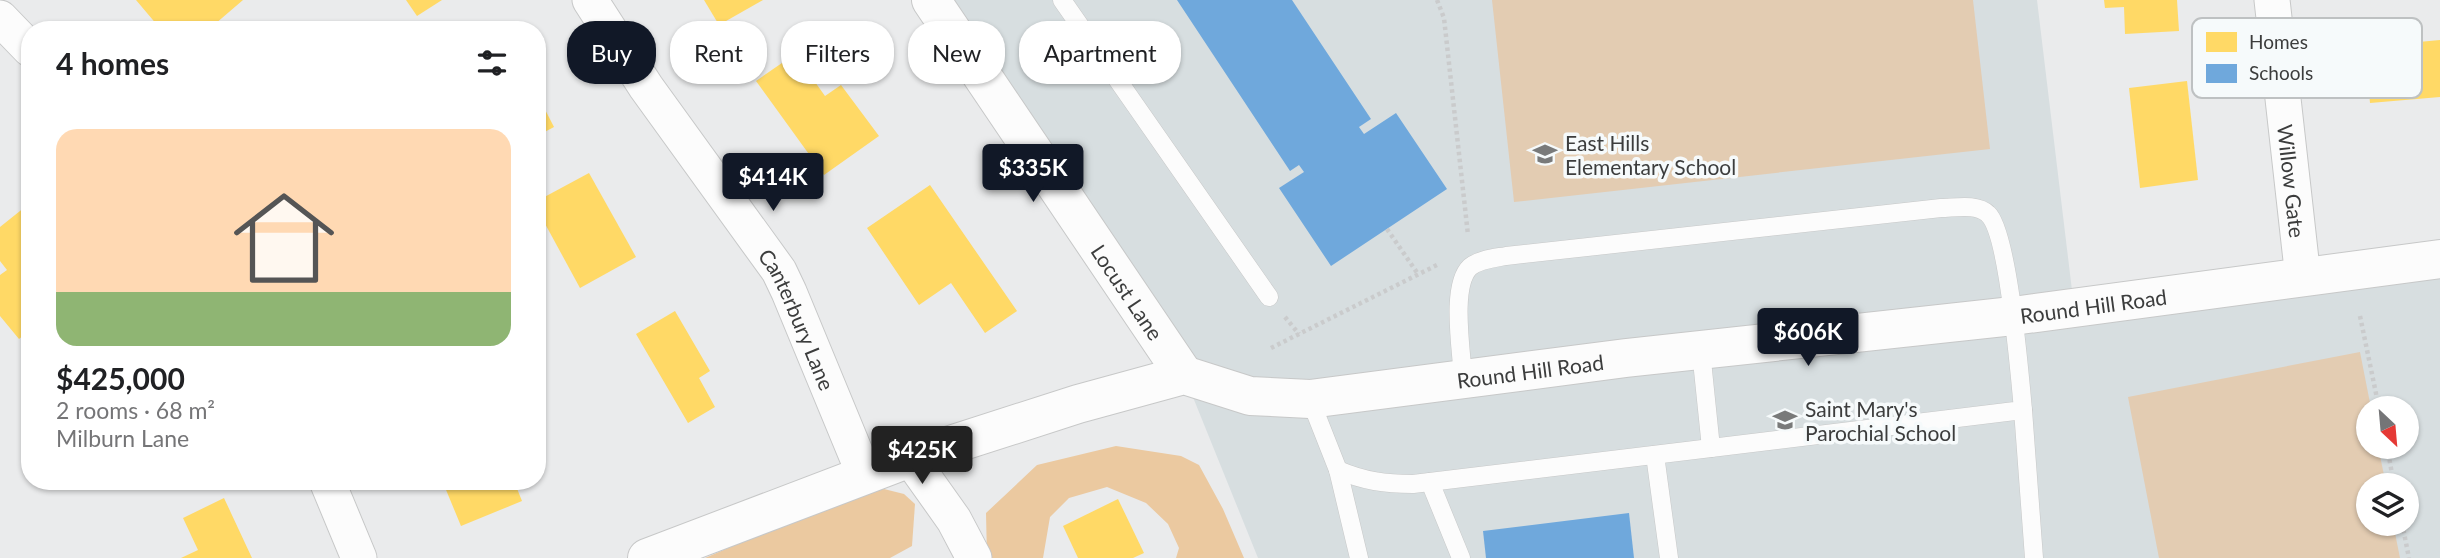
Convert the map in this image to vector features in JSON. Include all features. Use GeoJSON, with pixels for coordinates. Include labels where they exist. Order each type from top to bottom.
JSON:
{"type":"FeatureCollection","features":[{"type":"Feature","properties":{"kind":"street","name":"Canterbury Lane"},"geometry":{"type":"LineString","coordinates":[[590,0],[646,87],[779,271],[864,476]]}},
{"type":"Feature","properties":{"kind":"street","name":"Locust Lane"},"geometry":{"type":"LineString","coordinates":[[931,0],[1184,375]]}},
{"type":"Feature","properties":{"kind":"street","name":"Willow Gate"},"geometry":{"type":"LineString","coordinates":[[2272,0],[2274,18]]}},
{"type":"Feature","properties":{"kind":"street"},"geometry":{"type":"LineString","coordinates":[[0,18],[21,40]]}},
{"type":"Feature","properties":{"kind":"street","name":"Willow Gate"},"geometry":{"type":"LineString","coordinates":[[2283,98],[2303,278]]}},
{"type":"Feature","properties":{"kind":"street","name":"Round Hill Road"},"geometry":{"type":"LineString","coordinates":[[1184,375],[1250,396],[1310,399],[2013,316],[2440,259]]}},
{"type":"Feature","properties":{"kind":"street"},"geometry":{"type":"LineString","coordinates":[[647,558],[911,458],[1078,404],[1184,375]]}},
{"type":"Feature","properties":{"kind":"street"},"geometry":{"type":"LineString","coordinates":[[911,458],[954,520],[974,558]]}},
{"type":"Feature","properties":{"kind":"street"},"geometry":{"type":"LineString","coordinates":[[331,490],[359,558]]}},
{"type":"Feature","properties":{"kind":"lane"},"geometry":{"type":"LineString","coordinates":[[1062,0],[1269,297]]}},
{"type":"Feature","properties":{"kind":"lane"},"geometry":{"type":"LineString","coordinates":[[1463,379],[1459,300],[1461,281],[1470,268],[1477,264],[1506,256],[1941,208],[1976,208],[1987,212],[1994,223],[2013,316],[2035,558]]}},
{"type":"Feature","properties":{"kind":"lane"},"geometry":{"type":"LineString","coordinates":[[1701,351],[1711,448]]}},
{"type":"Feature","properties":{"kind":"lane"},"geometry":{"type":"LineString","coordinates":[[1310,399],[1338,471],[1359,558]]}},
{"type":"Feature","properties":{"kind":"lane"},"geometry":{"type":"LineString","coordinates":[[1338,471],[1362,480],[1385,484],[1430,482],[2023,410]]}},
{"type":"Feature","properties":{"kind":"lane"},"geometry":{"type":"LineString","coordinates":[[1655,455],[1669,558]]}},
{"type":"Feature","properties":{"kind":"lane"},"geometry":{"type":"LineString","coordinates":[[1430,482],[1461,558]]}},
{"type":"Feature","properties":{"kind":"path"},"geometry":{"type":"LineString","coordinates":[[1437,0],[1444,18],[1468,235]]}},
{"type":"Feature","properties":{"kind":"path"},"geometry":{"type":"LineString","coordinates":[[1387,229],[1418,274]]}},
{"type":"Feature","properties":{"kind":"path"},"geometry":{"type":"LineString","coordinates":[[1271,348],[1440,263]]}},
{"type":"Feature","properties":{"kind":"path"},"geometry":{"type":"LineString","coordinates":[[2360,316],[2377,396]]}},
{"type":"Feature","properties":{"kind":"path"},"geometry":{"type":"LineString","coordinates":[[2405,536],[2409,558]]}},
{"type":"Feature","properties":{"kind":"shaded area"},"geometry":{"type":"Polygon","coordinates":[[[931,0],[2037,0],[2074,307],[2440,259],[2440,558],[1258,558],[1184,375],[988,84],[1005,84],[1005,21],[945,21],[931,0]]]}},
{"type":"Feature","properties":{"kind":"shaded area"},"geometry":{"type":"Polygon","coordinates":[[[1492,0],[1973,0],[1990,149],[1514,202],[1492,0]]]}},
{"type":"Feature","properties":{"kind":"shaded area"},"geometry":{"type":"Polygon","coordinates":[[[2360,352],[2369,396],[2356,396],[2356,459],[2381,459],[2384,473],[2356,473],[2356,536],[2396,536],[2400,558],[2159,558],[2128,397],[2360,352]]]}},
{"type":"Feature","properties":{"kind":"shaded area"},"geometry":{"type":"Polygon","coordinates":[[[1116,446],[1181,456],[1199,465],[1223,509],[1244,558],[1176,558],[1179,548],[1168,524],[1146,503],[1107,487],[1069,498],[1050,517],[1043,558],[987,558],[986,513],[1037,465],[1116,446]]]}},
{"type":"Feature","properties":{"kind":"shaded area"},"geometry":{"type":"Polygon","coordinates":[[[884,489],[904,494],[915,504],[912,546],[890,558],[705,558],[839,500],[884,489]]]}},
{"type":"Feature","properties":{"kind":"building: Homes"},"geometry":{"type":"Polygon","coordinates":[[[136,0],[243,0],[218,21],[154,21],[136,0]]]}},
{"type":"Feature","properties":{"kind":"building: Homes"},"geometry":{"type":"Polygon","coordinates":[[[406,0],[442,0],[417,16],[406,0]]]}},
{"type":"Feature","properties":{"kind":"building: Homes"},"geometry":{"type":"Polygon","coordinates":[[[704,0],[763,0],[726,21],[717,21],[704,0]]]}},
{"type":"Feature","properties":{"kind":"building: Homes"},"geometry":{"type":"Polygon","coordinates":[[[2104,0],[2177,0],[2179,31],[2125,34],[2124,7],[2105,8],[2104,0]]]}},
{"type":"Feature","properties":{"kind":"building: Homes"},"geometry":{"type":"Polygon","coordinates":[[[2440,40],[2440,97],[2370,103],[2370,98],[2422,98],[2422,42],[2440,40]]]}},
{"type":"Feature","properties":{"kind":"building: Homes"},"geometry":{"type":"Polygon","coordinates":[[[781,64],[781,84],[816,84],[825,96],[841,85],[879,136],[824,175],[758,84],[767,84],[767,73],[781,64]]]}},
{"type":"Feature","properties":{"kind":"building: Homes"},"geometry":{"type":"Polygon","coordinates":[[[2187,81],[2198,180],[2140,188],[2129,88],[2187,81]]]}},
{"type":"Feature","properties":{"kind":"building: Homes"},"geometry":{"type":"Polygon","coordinates":[[[546,111],[554,127],[546,131],[546,111]]]}},
{"type":"Feature","properties":{"kind":"building: Homes"},"geometry":{"type":"Polygon","coordinates":[[[589,173],[636,257],[580,288],[546,226],[546,196],[589,173]]]}},
{"type":"Feature","properties":{"kind":"building: Homes"},"geometry":{"type":"Polygon","coordinates":[[[930,185],[1017,311],[985,333],[951,283],[919,305],[867,228],[930,185]]]}},
{"type":"Feature","properties":{"kind":"building: Homes"},"geometry":{"type":"Polygon","coordinates":[[[21,210],[19,339],[0,316],[0,275],[7,270],[0,261],[0,227],[21,210]]]}},
{"type":"Feature","properties":{"kind":"building: Homes"},"geometry":{"type":"Polygon","coordinates":[[[675,311],[710,371],[699,378],[715,407],[688,423],[636,334],[675,311]]]}},
{"type":"Feature","properties":{"kind":"building: Homes"},"geometry":{"type":"Polygon","coordinates":[[[446,490],[518,490],[522,501],[461,526],[446,490]]]}},
{"type":"Feature","properties":{"kind":"building: Homes"},"geometry":{"type":"Polygon","coordinates":[[[224,498],[252,558],[181,558],[198,550],[183,518],[224,498]]]}},
{"type":"Feature","properties":{"kind":"building: Homes"},"geometry":{"type":"Polygon","coordinates":[[[1118,499],[1144,553],[1133,558],[1078,558],[1063,526],[1118,499]]]}},
{"type":"Feature","properties":{"kind":"building: Schools"},"geometry":{"type":"Polygon","coordinates":[[[1177,0],[1292,0],[1371,119],[1359,127],[1364,134],[1396,113],[1447,189],[1331,266],[1279,188],[1304,172],[1299,165],[1290,171],[1177,0]]]}},
{"type":"Feature","properties":{"kind":"building: Schools"},"geometry":{"type":"Polygon","coordinates":[[[1629,513],[1634,558],[1486,558],[1483,531],[1629,513]]]}},
{"type":"Feature","properties":{"kind":"place","name":"East Hills Elementary School"},"geometry":{"type":"Point","coordinates":[1545,154]}},
{"type":"Feature","properties":{"kind":"place","name":"Saint Mary's Parochial School"},"geometry":{"type":"Point","coordinates":[1785,420]}}]}
